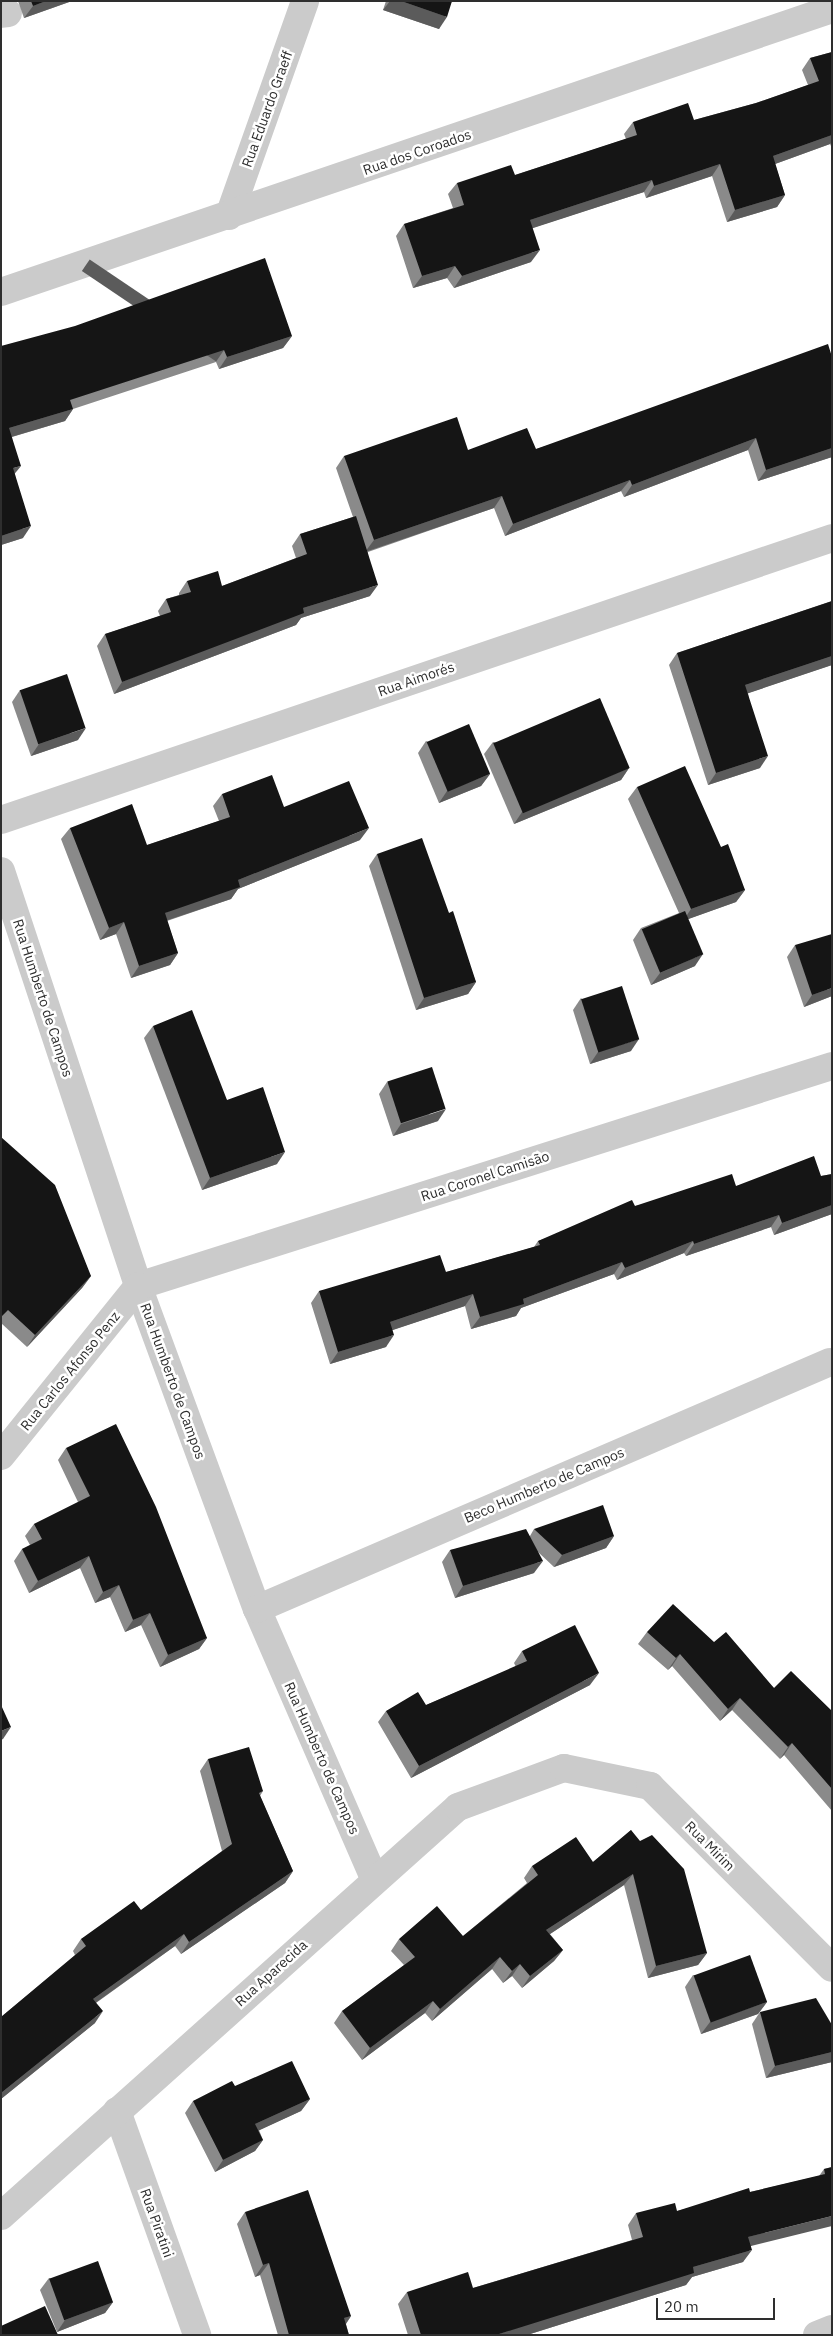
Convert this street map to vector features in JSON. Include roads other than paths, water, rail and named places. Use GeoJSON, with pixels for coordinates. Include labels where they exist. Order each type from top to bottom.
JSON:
{"type":"FeatureCollection","features":[{"type":"Feature","properties":{"kind":"street","name":"Rua Eduardo Graeff"},"geometry":{"type":"LineString","coordinates":[[229,216],[306,1]]}},
{"type":"Feature","properties":{"kind":"street","name":"Rua dos Coroados"},"geometry":{"type":"LineString","coordinates":[[1,292],[229,216],[832,9]]}},
{"type":"Feature","properties":{"kind":"street","name":"Rua Aimorés"},"geometry":{"type":"LineString","coordinates":[[1,820],[832,538]]}},
{"type":"Feature","properties":{"kind":"street","name":"Rua Humberto de Campos"},"geometry":{"type":"LineString","coordinates":[[1,871],[138,1286],[257,1609],[375,1880]]}},
{"type":"Feature","properties":{"kind":"street","name":"Rua Coronel Camisão"},"geometry":{"type":"LineString","coordinates":[[138,1286],[832,1066]]}},
{"type":"Feature","properties":{"kind":"street","name":"Rua Carlos Afonso Penz"},"geometry":{"type":"LineString","coordinates":[[1,1456],[138,1286]]}},
{"type":"Feature","properties":{"kind":"street","name":"Beco Humberto de Campos"},"geometry":{"type":"LineString","coordinates":[[257,1609],[830,1362]]}},
{"type":"Feature","properties":{"kind":"street","name":"Rua Aparecida"},"geometry":{"type":"LineString","coordinates":[[1,2216],[458,1807],[564,1768]]}},
{"type":"Feature","properties":{"kind":"street","name":"Rua Mirim"},"geometry":{"type":"LineString","coordinates":[[564,1768],[650,1786],[831,1967]]}},
{"type":"Feature","properties":{"kind":"street","name":"Rua Piratini"},"geometry":{"type":"LineString","coordinates":[[117,2112],[197,2335]]}},
{"type":"Feature","properties":{"kind":"street"},"geometry":{"type":"LineString","coordinates":[[816,2335],[832,2329]]}}]}
